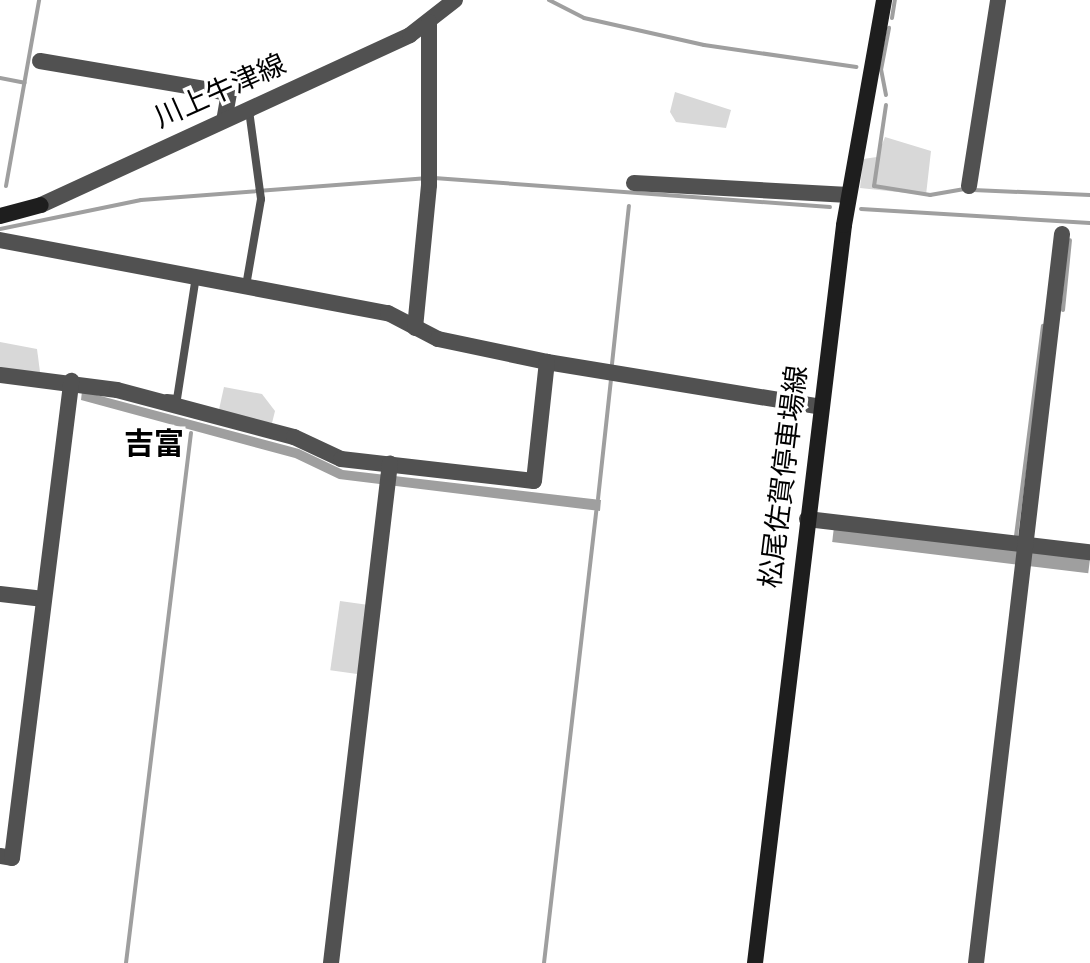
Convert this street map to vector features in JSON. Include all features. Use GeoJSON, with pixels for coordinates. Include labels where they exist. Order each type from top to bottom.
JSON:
{"type":"FeatureCollection","features":[{"type":"Feature","properties":{"kind":"main road","name":"松尾佐賀停車場線"},"geometry":{"type":"LineString","coordinates":[[755,963],[821,407],[879,1]]}},
{"type":"Feature","properties":{"kind":"main road","name":"川上牛津線"},"geometry":{"type":"LineString","coordinates":[[0,216],[41,205]]}},
{"type":"Feature","properties":{"kind":"street","name":"川上牛津線"},"geometry":{"type":"LineString","coordinates":[[41,205],[249,110],[429,22],[455,0]]}},
{"type":"Feature","properties":{"kind":"street"},"geometry":{"type":"LineString","coordinates":[[969,186],[998,0]]}},
{"type":"Feature","properties":{"kind":"street"},"geometry":{"type":"LineString","coordinates":[[415,328],[429,185],[429,22]]}},
{"type":"Feature","properties":{"kind":"street"},"geometry":{"type":"LineString","coordinates":[[40,61],[229,93],[224,120]]}},
{"type":"Feature","properties":{"kind":"street"},"geometry":{"type":"LineString","coordinates":[[634,183],[849,195]]}},
{"type":"Feature","properties":{"kind":"street"},"geometry":{"type":"LineString","coordinates":[[976,963],[1062,234]]}},
{"type":"Feature","properties":{"kind":"street"},"geometry":{"type":"LineString","coordinates":[[0,240],[388,313],[438,339],[547,362],[821,407]]}},
{"type":"Feature","properties":{"kind":"street"},"geometry":{"type":"LineString","coordinates":[[0,375],[71,381],[294,437],[341,459],[534,481],[547,362]]}},
{"type":"Feature","properties":{"kind":"street"},"geometry":{"type":"LineString","coordinates":[[0,856],[12,858],[71,381]]}},
{"type":"Feature","properties":{"kind":"street"},"geometry":{"type":"LineString","coordinates":[[331,963],[390,467]]}},
{"type":"Feature","properties":{"kind":"street"},"geometry":{"type":"LineString","coordinates":[[807,519],[1090,552]]}},
{"type":"Feature","properties":{"kind":"street"},"geometry":{"type":"LineString","coordinates":[[0,594],[44,599]]}},
{"type":"Feature","properties":{"kind":"lane"},"geometry":{"type":"LineString","coordinates":[[246,287],[261,199],[249,110]]}},
{"type":"Feature","properties":{"kind":"lane"},"geometry":{"type":"LineString","coordinates":[[139,398],[177,399],[196,275]]}},
{"type":"Feature","properties":{"kind":"shaded area"},"geometry":{"type":"Polygon","coordinates":[[[675,92],[731,110],[726,128],[676,122],[670,112],[675,92]]]}},
{"type":"Feature","properties":{"kind":"shaded area"},"geometry":{"type":"Polygon","coordinates":[[[885,137],[931,151],[926,195],[860,188],[863,159],[877,157],[885,137]]]}},
{"type":"Feature","properties":{"kind":"shaded area"},"geometry":{"type":"Polygon","coordinates":[[[0,342],[37,349],[40,372],[0,369],[0,342]]]}},
{"type":"Feature","properties":{"kind":"shaded area"},"geometry":{"type":"Polygon","coordinates":[[[224,387],[262,394],[275,411],[272,423],[218,414],[224,387]]]}},
{"type":"Feature","properties":{"kind":"shaded area"},"geometry":{"type":"Polygon","coordinates":[[[82,391],[299,449],[343,470],[601,500],[600,511],[339,479],[295,458],[81,400],[82,391]]]}},
{"type":"Feature","properties":{"kind":"shaded area"},"geometry":{"type":"Polygon","coordinates":[[[834,527],[1090,558],[1088,573],[832,542],[834,527]]]}},
{"type":"Feature","properties":{"kind":"shaded area"},"geometry":{"type":"Polygon","coordinates":[[[340,601],[369,605],[359,674],[330,670],[340,601]]]}},
{"type":"Feature","properties":{"kind":"waterway"},"geometry":{"type":"LineString","coordinates":[[6,186],[39,0]]}},
{"type":"Feature","properties":{"kind":"waterway"},"geometry":{"type":"LineString","coordinates":[[549,0],[584,18],[704,45],[856,67]]}},
{"type":"Feature","properties":{"kind":"waterway"},"geometry":{"type":"LineString","coordinates":[[892,18],[895,0]]}},
{"type":"Feature","properties":{"kind":"waterway"},"geometry":{"type":"LineString","coordinates":[[886,95],[881,70],[889,28]]}},
{"type":"Feature","properties":{"kind":"waterway"},"geometry":{"type":"LineString","coordinates":[[0,78],[25,83]]}},
{"type":"Feature","properties":{"kind":"waterway"},"geometry":{"type":"LineString","coordinates":[[886,105],[874,186],[930,195],[964,189]]}},
{"type":"Feature","properties":{"kind":"waterway"},"geometry":{"type":"LineString","coordinates":[[0,229],[141,200],[425,178]]}},
{"type":"Feature","properties":{"kind":"waterway"},"geometry":{"type":"LineString","coordinates":[[434,178],[830,207]]}},
{"type":"Feature","properties":{"kind":"waterway"},"geometry":{"type":"LineString","coordinates":[[973,190],[1090,195]]}},
{"type":"Feature","properties":{"kind":"waterway"},"geometry":{"type":"LineString","coordinates":[[612,364],[629,206]]}},
{"type":"Feature","properties":{"kind":"waterway"},"geometry":{"type":"LineString","coordinates":[[861,209],[1090,223]]}},
{"type":"Feature","properties":{"kind":"waterway"},"geometry":{"type":"LineString","coordinates":[[1063,310],[1070,240]]}},
{"type":"Feature","properties":{"kind":"waterway"},"geometry":{"type":"LineString","coordinates":[[1016,536],[1043,326]]}},
{"type":"Feature","properties":{"kind":"waterway"},"geometry":{"type":"LineString","coordinates":[[598,499],[611,379]]}},
{"type":"Feature","properties":{"kind":"waterway"},"geometry":{"type":"LineString","coordinates":[[126,963],[191,433]]}},
{"type":"Feature","properties":{"kind":"waterway"},"geometry":{"type":"LineString","coordinates":[[544,963],[596,511]]}},
{"type":"Feature","properties":{"kind":"district","name":"吉富"},"geometry":{"type":"Point","coordinates":[154,447]}}]}
